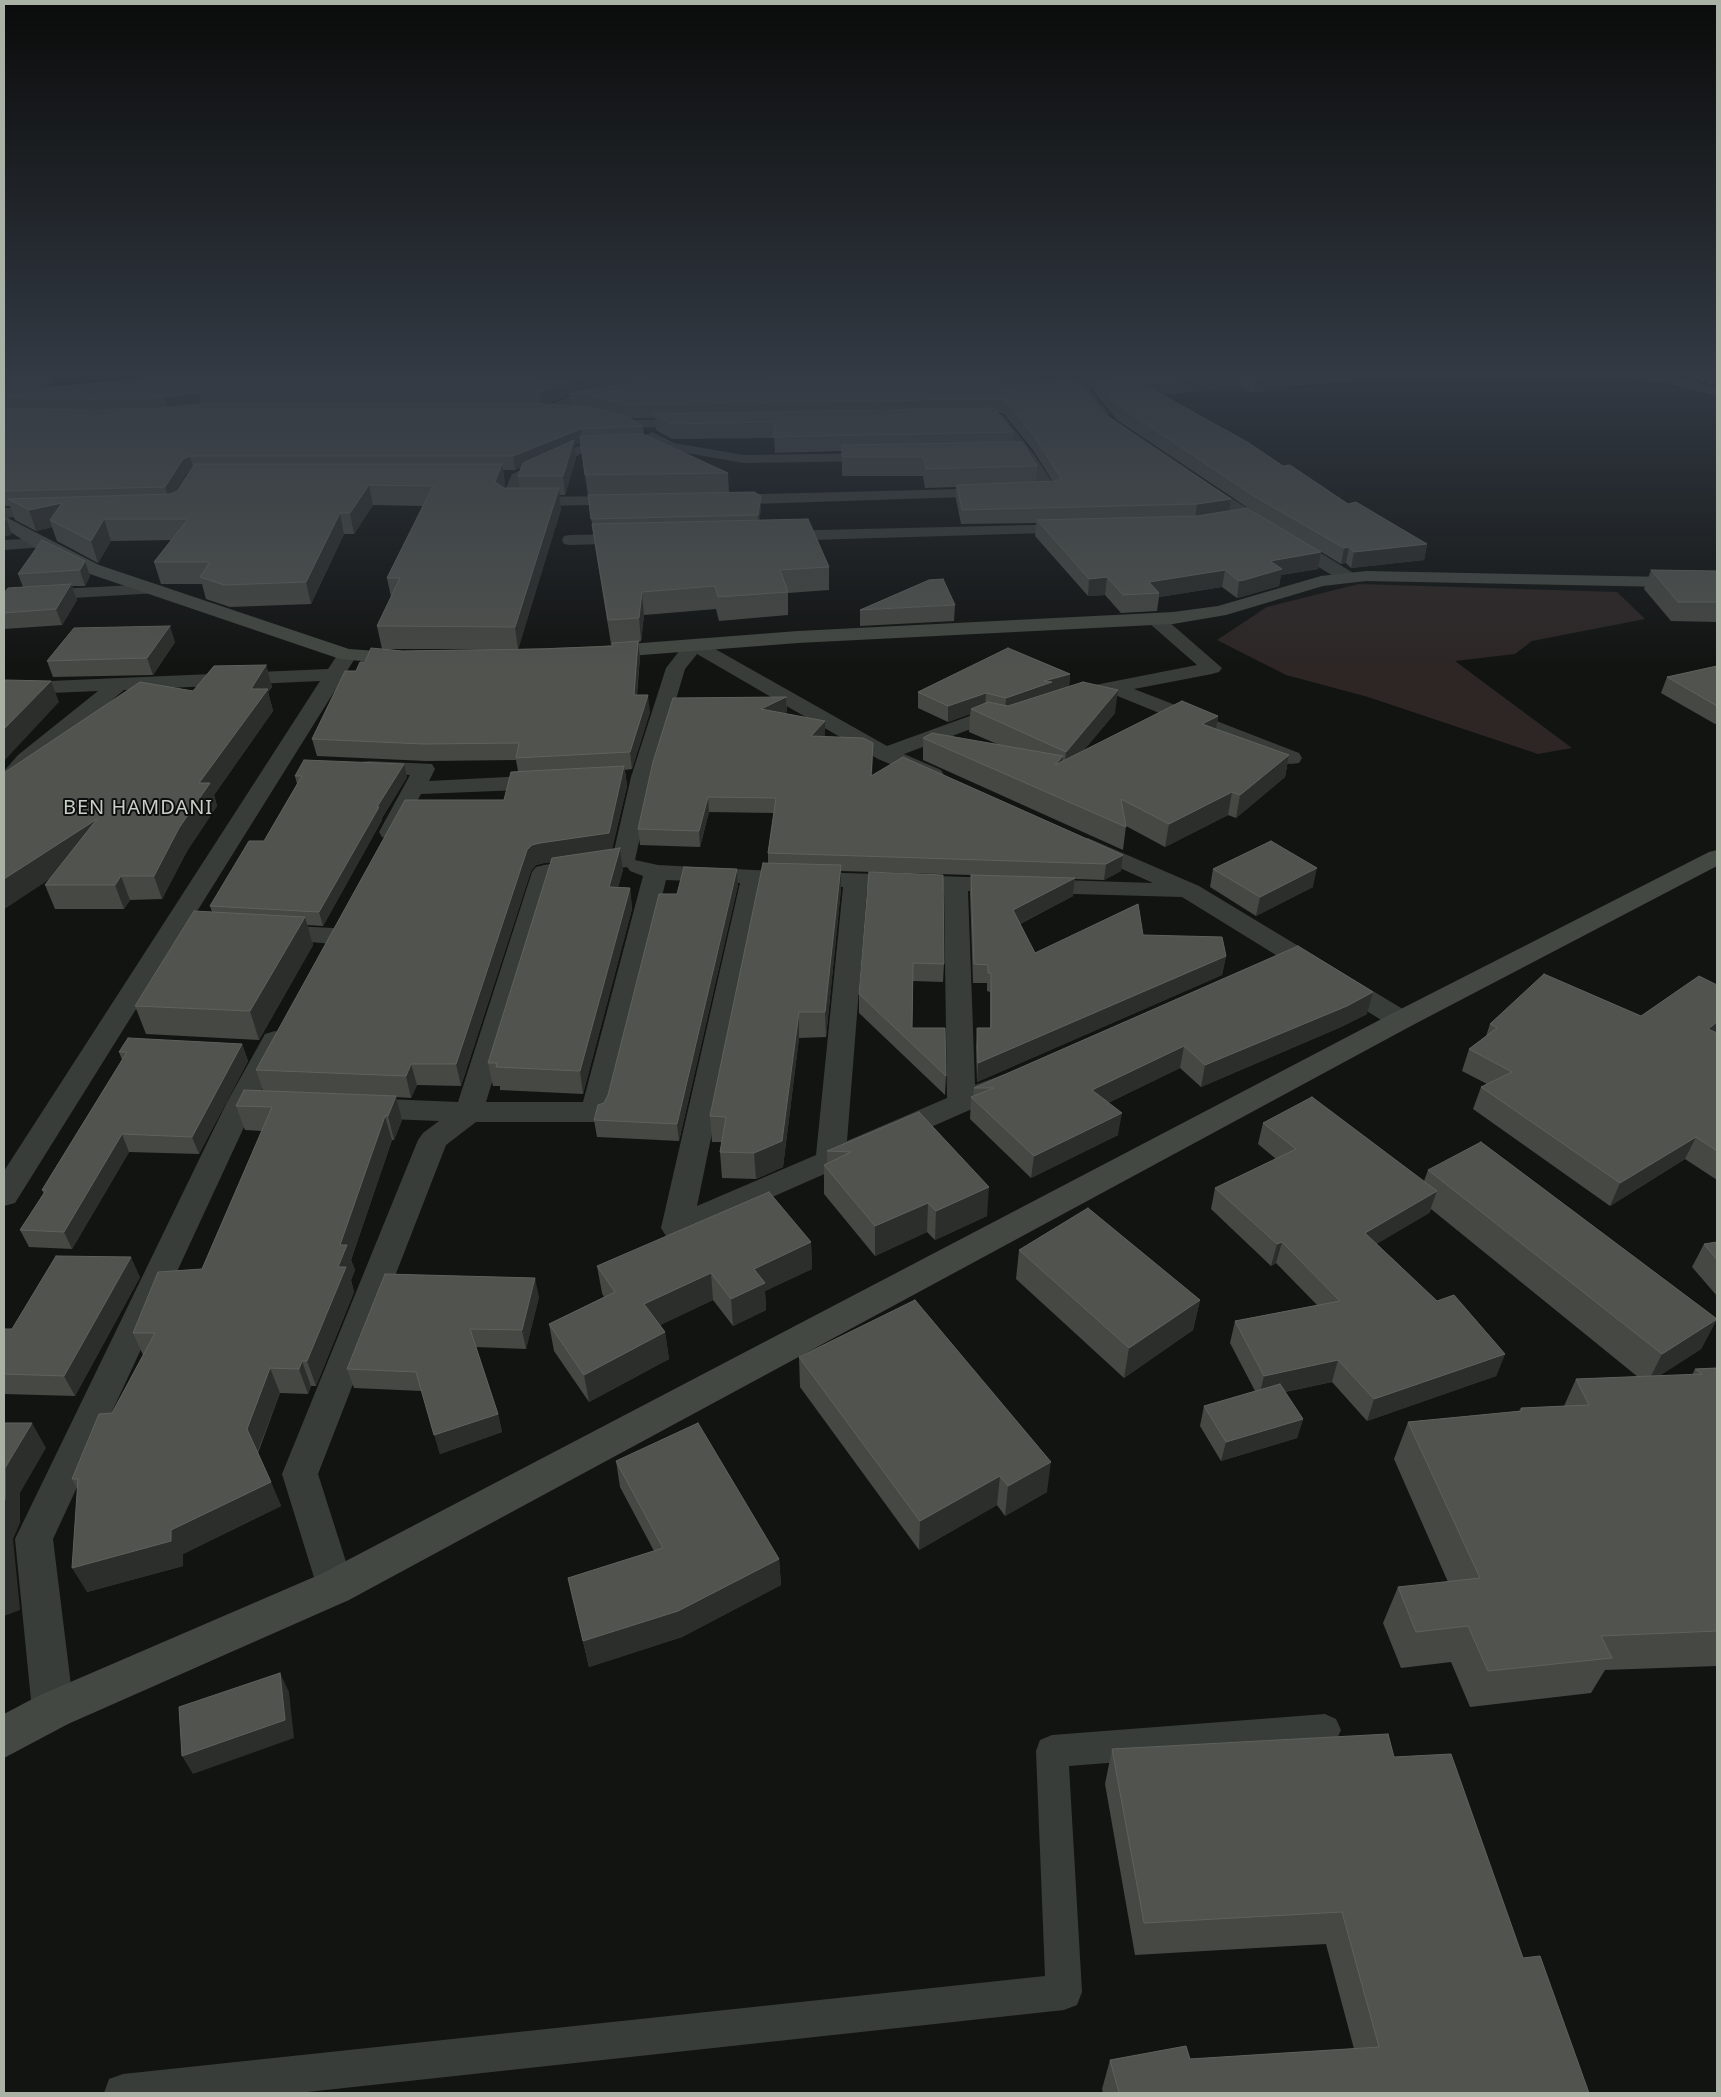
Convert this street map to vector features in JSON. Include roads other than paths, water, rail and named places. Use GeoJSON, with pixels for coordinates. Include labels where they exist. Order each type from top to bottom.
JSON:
{"type":"FeatureCollection","features":[{"type":"Feature","properties":{"kind":"street"},"geometry":{"type":"LineString","coordinates":[[498,477],[517,477],[526,473]]}},
{"type":"Feature","properties":{"kind":"street"},"geometry":{"type":"LineString","coordinates":[[736,473],[742,476]]}},
{"type":"Feature","properties":{"kind":"street"},"geometry":{"type":"LineString","coordinates":[[711,500],[1050,491],[1039,473]]}},
{"type":"Feature","properties":{"kind":"street"},"geometry":{"type":"LineString","coordinates":[[1184,473],[1248,517],[1349,578]]}},
{"type":"Feature","properties":{"kind":"street"},"geometry":{"type":"LineString","coordinates":[[517,477],[508,502],[644,501]]}},
{"type":"Feature","properties":{"kind":"street"},"geometry":{"type":"LineString","coordinates":[[759,485],[783,498]]}},
{"type":"Feature","properties":{"kind":"street"},"geometry":{"type":"LineString","coordinates":[[4,513],[70,511]]}},
{"type":"Feature","properties":{"kind":"street"},"geometry":{"type":"LineString","coordinates":[[1222,522],[1248,517]]}},
{"type":"Feature","properties":{"kind":"street"},"geometry":{"type":"LineString","coordinates":[[4,521],[40,543],[93,569],[152,589],[340,665]]}},
{"type":"Feature","properties":{"kind":"street"},"geometry":{"type":"LineString","coordinates":[[759,536],[1086,528]]}},
{"type":"Feature","properties":{"kind":"street"},"geometry":{"type":"LineString","coordinates":[[570,540],[650,538]]}},
{"type":"Feature","properties":{"kind":"street"},"geometry":{"type":"LineString","coordinates":[[4,545],[40,543]]}},
{"type":"Feature","properties":{"kind":"street"},"geometry":{"type":"LineString","coordinates":[[581,654],[798,637],[1155,619],[1220,611],[1321,581],[1349,578],[1484,577],[1717,583]]}},
{"type":"Feature","properties":{"kind":"street"},"geometry":{"type":"LineString","coordinates":[[4,597],[152,589]]}},
{"type":"Feature","properties":{"kind":"street"},"geometry":{"type":"LineString","coordinates":[[1052,706],[1112,687],[1212,668],[1155,619]]}},
{"type":"Feature","properties":{"kind":"street"},"geometry":{"type":"LineString","coordinates":[[694,645],[886,754],[957,786]]}},
{"type":"Feature","properties":{"kind":"street"},"geometry":{"type":"LineString","coordinates":[[623,861],[632,777],[676,668],[694,645]]}},
{"type":"Feature","properties":{"kind":"street"},"geometry":{"type":"LineString","coordinates":[[4,689],[119,684],[425,659]]}},
{"type":"Feature","properties":{"kind":"street"},"geometry":{"type":"LineString","coordinates":[[4,1195],[340,665]]}},
{"type":"Feature","properties":{"kind":"street"},"geometry":{"type":"LineString","coordinates":[[4,783],[26,760],[119,684]]}},
{"type":"Feature","properties":{"kind":"street"},"geometry":{"type":"LineString","coordinates":[[1112,687],[1291,758]]}},
{"type":"Feature","properties":{"kind":"street"},"geometry":{"type":"LineString","coordinates":[[886,754],[986,716],[1006,721],[1024,715]]}},
{"type":"Feature","properties":{"kind":"street"},"geometry":{"type":"LineString","coordinates":[[4,760],[26,760]]}},
{"type":"Feature","properties":{"kind":"street"},"geometry":{"type":"LineString","coordinates":[[278,763],[307,764]]}},
{"type":"Feature","properties":{"kind":"street"},"geometry":{"type":"LineString","coordinates":[[346,766],[424,769],[381,849]]}},
{"type":"Feature","properties":{"kind":"street"},"geometry":{"type":"LineString","coordinates":[[414,788],[563,781]]}},
{"type":"Feature","properties":{"kind":"street"},"geometry":{"type":"LineString","coordinates":[[1065,834],[1190,891],[1400,1020]]}},
{"type":"Feature","properties":{"kind":"street"},"geometry":{"type":"LineString","coordinates":[[4,1736],[53,1710],[335,1587],[1400,1020],[1717,857]]}},
{"type":"Feature","properties":{"kind":"street"},"geometry":{"type":"LineString","coordinates":[[335,1587],[300,1474],[433,1140],[469,1112],[544,872],[623,861],[656,872],[752,877],[1190,891]]}},
{"type":"Feature","properties":{"kind":"street"},"geometry":{"type":"LineString","coordinates":[[340,1107],[469,1112],[595,1112],[656,872]]}},
{"type":"Feature","properties":{"kind":"street"},"geometry":{"type":"LineString","coordinates":[[752,877],[677,1228],[1024,1075]]}},
{"type":"Feature","properties":{"kind":"street"},"geometry":{"type":"LineString","coordinates":[[830,1161],[856,880]]}},
{"type":"Feature","properties":{"kind":"street"},"geometry":{"type":"LineString","coordinates":[[956,884],[961,1103]]}},
{"type":"Feature","properties":{"kind":"street"},"geometry":{"type":"LineString","coordinates":[[174,928],[203,930]]}},
{"type":"Feature","properties":{"kind":"street"},"geometry":{"type":"LineString","coordinates":[[253,932],[337,928],[319,961]]}},
{"type":"Feature","properties":{"kind":"street"},"geometry":{"type":"LineString","coordinates":[[1268,967],[1295,955]]}},
{"type":"Feature","properties":{"kind":"street"},"geometry":{"type":"LineString","coordinates":[[53,1710],[34,1539],[241,1102],[287,1018]]}},
{"type":"Feature","properties":{"kind":"street"},"geometry":{"type":"LineString","coordinates":[[100,1043],[130,1044]]}},
{"type":"Feature","properties":{"kind":"street"},"geometry":{"type":"LineString","coordinates":[[240,1050],[269,1051]]}},
{"type":"Feature","properties":{"kind":"street"},"geometry":{"type":"LineString","coordinates":[[241,1102],[290,1104]]}},
{"type":"Feature","properties":{"kind":"lane"},"geometry":{"type":"LineString","coordinates":[[123,2093],[1064,1992],[1052,1751],[1324,1730]]}},
{"type":"Feature","properties":{"kind":"district","name":"BEN HAMDANI"},"geometry":{"type":"Point","coordinates":[138,808]}}]}
